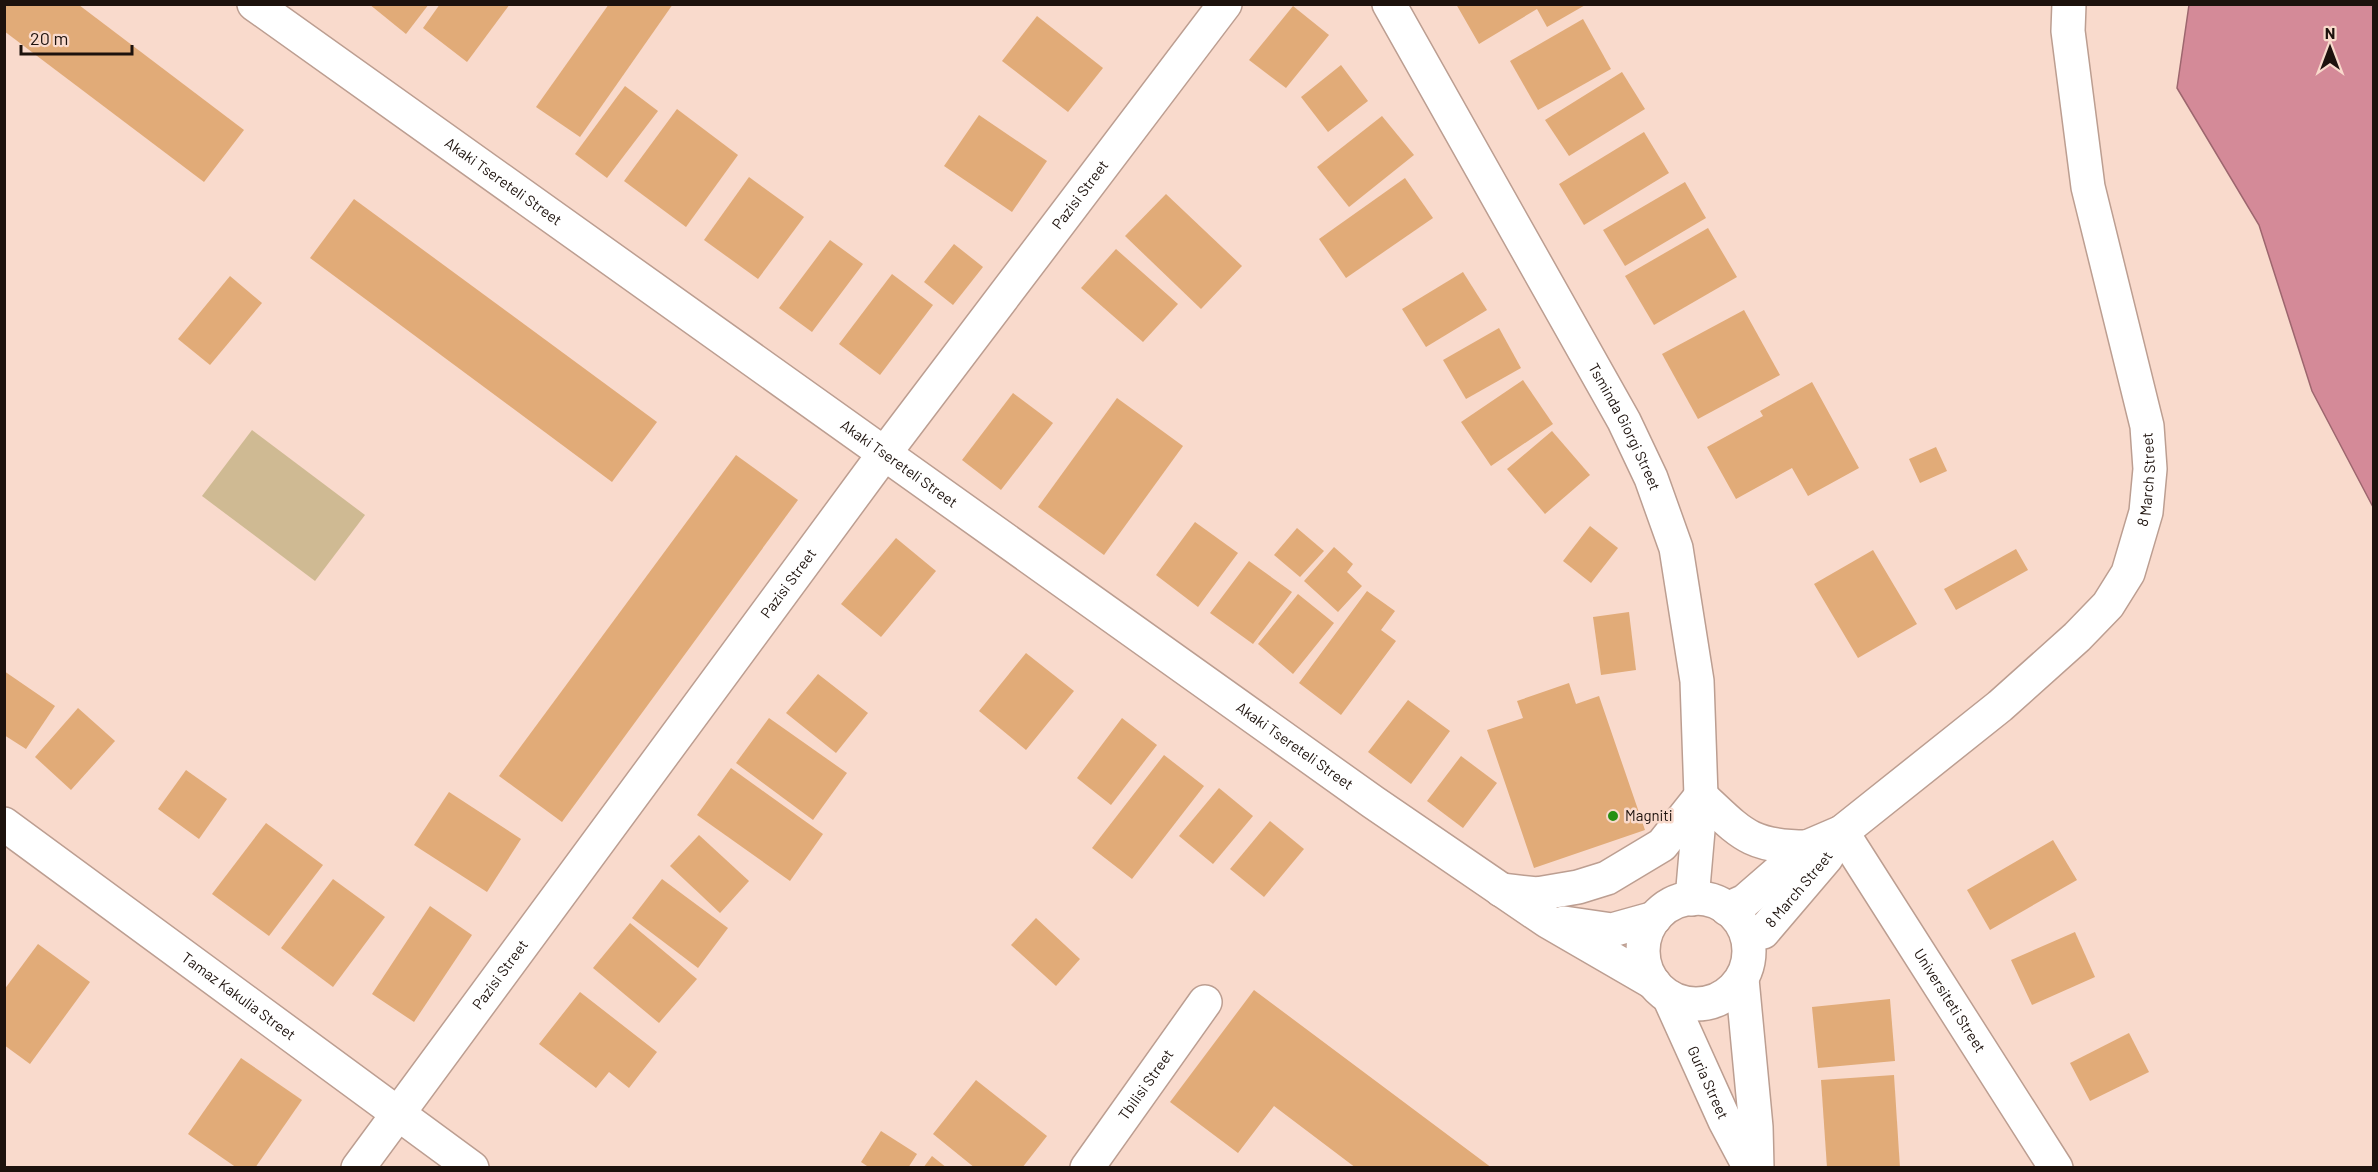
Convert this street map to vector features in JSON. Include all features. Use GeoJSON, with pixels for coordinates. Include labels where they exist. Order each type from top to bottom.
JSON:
{"type":"FeatureCollection","features":[{"type":"Feature","properties":{"kind":"main road","name":"Akaki Tsereteli Street"},"geometry":{"type":"LineString","coordinates":[[254,4],[1499,889],[1661,990]]}},
{"type":"Feature","properties":{"kind":"main road","name":"Pazisi Street"},"geometry":{"type":"LineString","coordinates":[[358,1167],[884,454],[1225,4]]}},
{"type":"Feature","properties":{"kind":"main road","name":"Tsminda Giorgi Street"},"geometry":{"type":"LineString","coordinates":[[1389,4],[1624,421],[1651,478],[1676,548],[1697,681],[1701,796],[1692,899]]}},
{"type":"Feature","properties":{"kind":"main road","name":"8 March Street"},"geometry":{"type":"LineString","coordinates":[[1727,909],[1744,901],[1807,847],[1842,832],[2000,706],[2077,637],[2108,605],[2128,573],[2146,512],[2150,469],[2146,426],[2088,188],[2068,31],[2069,4]]}},
{"type":"Feature","properties":{"kind":"main road"},"geometry":{"type":"LineString","coordinates":[[1499,889],[1537,894],[1578,888],[1607,878],[1662,845],[1701,796],[1744,836],[1773,845],[1807,847]]}},
{"type":"Feature","properties":{"kind":"main road","name":"Tamaz Kakulia Street"},"geometry":{"type":"LineString","coordinates":[[4,824],[472,1167]]}},
{"type":"Feature","properties":{"kind":"main road","name":"8 March Street"},"geometry":{"type":"LineString","coordinates":[[1747,935],[1763,932],[1826,858],[1842,832]]}},
{"type":"Feature","properties":{"kind":"main road","name":"Universiteti Street"},"geometry":{"type":"LineString","coordinates":[[1842,832],[2056,1167]]}},
{"type":"Feature","properties":{"kind":"main road"},"geometry":{"type":"LineString","coordinates":[[1692,899],[1717,902],[1727,909],[1736,916],[1747,935],[1750,950],[1748,965],[1742,979],[1731,992],[1717,1000],[1692,1004],[1661,990],[1647,971],[1644,958],[1644,943],[1655,918],[1672,905],[1692,899]]}},
{"type":"Feature","properties":{"kind":"main road","name":"Akaki Tsereteli Street"},"geometry":{"type":"LineString","coordinates":[[1547,921],[1612,930],[1655,918]]}},
{"type":"Feature","properties":{"kind":"main road"},"geometry":{"type":"LineString","coordinates":[[1742,979],[1756,1127],[1757,1167]]}},
{"type":"Feature","properties":{"kind":"main road","name":"Guria Street"},"geometry":{"type":"LineString","coordinates":[[1661,990],[1750,1167]]}},
{"type":"Feature","properties":{"kind":"main road","name":"Tbilisi Street"},"geometry":{"type":"LineString","coordinates":[[1087,1167],[1205,1002]]}},
{"type":"Feature","properties":{"kind":"shaded area"},"geometry":{"type":"Polygon","coordinates":[[[2189,5],[2373,5],[2373,507],[2312,391],[2259,225],[2177,88],[2189,5]]]}},
{"type":"Feature","properties":{"kind":"shaded area"},"geometry":{"type":"Polygon","coordinates":[[[252,430],[365,515],[315,581],[202,496],[252,430]]]}},
{"type":"Feature","properties":{"kind":"building"},"geometry":{"type":"Polygon","coordinates":[[[369,4],[429,4],[406,34],[369,4]]]}},
{"type":"Feature","properties":{"kind":"building"},"geometry":{"type":"Polygon","coordinates":[[[440,4],[510,4],[467,62],[423,28],[440,4]]]}},
{"type":"Feature","properties":{"kind":"building"},"geometry":{"type":"Polygon","coordinates":[[[609,4],[673,4],[580,137],[536,107],[609,4]]]}},
{"type":"Feature","properties":{"kind":"building"},"geometry":{"type":"Polygon","coordinates":[[[1456,4],[1587,4],[1547,27],[1537,9],[1479,44],[1456,4]]]}},
{"type":"Feature","properties":{"kind":"building"},"geometry":{"type":"Polygon","coordinates":[[[4,5],[79,5],[244,130],[204,182],[4,31],[4,5]]]}},
{"type":"Feature","properties":{"kind":"building"},"geometry":{"type":"Polygon","coordinates":[[[1293,6],[1329,35],[1286,88],[1249,60],[1293,6]]]}},
{"type":"Feature","properties":{"kind":"building"},"geometry":{"type":"Polygon","coordinates":[[[1037,16],[1103,68],[1068,112],[1002,61],[1037,16]]]}},
{"type":"Feature","properties":{"kind":"building"},"geometry":{"type":"Polygon","coordinates":[[[1583,19],[1611,69],[1538,110],[1510,61],[1583,19]]]}},
{"type":"Feature","properties":{"kind":"building"},"geometry":{"type":"Polygon","coordinates":[[[1341,65],[1368,101],[1328,132],[1301,97],[1341,65]]]}},
{"type":"Feature","properties":{"kind":"building"},"geometry":{"type":"Polygon","coordinates":[[[1622,72],[1645,109],[1569,156],[1545,120],[1622,72]]]}},
{"type":"Feature","properties":{"kind":"building"},"geometry":{"type":"Polygon","coordinates":[[[625,86],[658,111],[607,178],[575,154],[625,86]]]}},
{"type":"Feature","properties":{"kind":"building"},"geometry":{"type":"Polygon","coordinates":[[[677,109],[738,155],[686,227],[624,181],[677,109]]]}},
{"type":"Feature","properties":{"kind":"building"},"geometry":{"type":"Polygon","coordinates":[[[979,115],[1047,161],[1012,212],[944,166],[979,115]]]}},
{"type":"Feature","properties":{"kind":"building"},"geometry":{"type":"Polygon","coordinates":[[[1382,116],[1414,155],[1349,207],[1317,167],[1382,116]]]}},
{"type":"Feature","properties":{"kind":"building"},"geometry":{"type":"Polygon","coordinates":[[[1644,132],[1669,173],[1584,225],[1559,184],[1644,132]]]}},
{"type":"Feature","properties":{"kind":"building"},"geometry":{"type":"Polygon","coordinates":[[[749,177],[804,217],[758,279],[704,240],[749,177]]]}},
{"type":"Feature","properties":{"kind":"building"},"geometry":{"type":"Polygon","coordinates":[[[1405,178],[1433,218],[1346,278],[1319,239],[1405,178]]]}},
{"type":"Feature","properties":{"kind":"building"},"geometry":{"type":"Polygon","coordinates":[[[1685,182],[1706,218],[1625,266],[1603,230],[1685,182]]]}},
{"type":"Feature","properties":{"kind":"building"},"geometry":{"type":"Polygon","coordinates":[[[1166,194],[1242,266],[1201,309],[1125,236],[1166,194]]]}},
{"type":"Feature","properties":{"kind":"building"},"geometry":{"type":"Polygon","coordinates":[[[354,199],[657,422],[612,482],[310,258],[354,199]]]}},
{"type":"Feature","properties":{"kind":"building"},"geometry":{"type":"Polygon","coordinates":[[[1708,228],[1737,277],[1654,325],[1625,276],[1708,228]]]}},
{"type":"Feature","properties":{"kind":"building"},"geometry":{"type":"Polygon","coordinates":[[[830,240],[863,264],[812,332],[779,308],[830,240]]]}},
{"type":"Feature","properties":{"kind":"building"},"geometry":{"type":"Polygon","coordinates":[[[954,244],[983,267],[953,305],[924,282],[954,244]]]}},
{"type":"Feature","properties":{"kind":"building"},"geometry":{"type":"Polygon","coordinates":[[[1116,249],[1178,304],[1143,342],[1081,288],[1116,249]]]}},
{"type":"Feature","properties":{"kind":"building"},"geometry":{"type":"Polygon","coordinates":[[[1463,272],[1487,310],[1426,347],[1402,309],[1463,272]]]}},
{"type":"Feature","properties":{"kind":"building"},"geometry":{"type":"Polygon","coordinates":[[[892,274],[933,305],[880,375],[839,344],[892,274]]]}},
{"type":"Feature","properties":{"kind":"building"},"geometry":{"type":"Polygon","coordinates":[[[230,276],[262,303],[210,365],[178,339],[230,276]]]}},
{"type":"Feature","properties":{"kind":"building"},"geometry":{"type":"Polygon","coordinates":[[[1744,310],[1780,375],[1698,419],[1662,354],[1744,310]]]}},
{"type":"Feature","properties":{"kind":"building"},"geometry":{"type":"Polygon","coordinates":[[[1499,328],[1521,368],[1466,399],[1443,360],[1499,328]]]}},
{"type":"Feature","properties":{"kind":"building"},"geometry":{"type":"Polygon","coordinates":[[[1523,380],[1553,424],[1491,466],[1461,422],[1523,380]]]}},
{"type":"Feature","properties":{"kind":"building"},"geometry":{"type":"Polygon","coordinates":[[[1812,382],[1859,468],[1808,496],[1792,468],[1736,499],[1707,447],[1763,416],[1760,411],[1812,382]]]}},
{"type":"Feature","properties":{"kind":"building"},"geometry":{"type":"Polygon","coordinates":[[[1013,393],[1053,423],[1001,490],[962,460],[1013,393]]]}},
{"type":"Feature","properties":{"kind":"building"},"geometry":{"type":"Polygon","coordinates":[[[1117,398],[1183,446],[1104,555],[1038,507],[1117,398]]]}},
{"type":"Feature","properties":{"kind":"building"},"geometry":{"type":"Polygon","coordinates":[[[1552,431],[1590,475],[1545,514],[1507,469],[1552,431]]]}},
{"type":"Feature","properties":{"kind":"building"},"geometry":{"type":"Polygon","coordinates":[[[1936,447],[1947,471],[1920,483],[1909,459],[1936,447]]]}},
{"type":"Feature","properties":{"kind":"building"},"geometry":{"type":"Polygon","coordinates":[[[736,455],[798,500],[562,822],[499,776],[736,455]]]}},
{"type":"Feature","properties":{"kind":"building"},"geometry":{"type":"Polygon","coordinates":[[[1195,522],[1238,553],[1198,607],[1156,575],[1195,522]]]}},
{"type":"Feature","properties":{"kind":"building"},"geometry":{"type":"Polygon","coordinates":[[[1590,526],[1618,548],[1591,583],[1563,561],[1590,526]]]}},
{"type":"Feature","properties":{"kind":"building"},"geometry":{"type":"Polygon","coordinates":[[[1297,528],[1324,551],[1300,577],[1274,555],[1297,528]]]}},
{"type":"Feature","properties":{"kind":"building"},"geometry":{"type":"Polygon","coordinates":[[[896,538],[936,571],[881,637],[841,604],[896,538]]]}},
{"type":"Feature","properties":{"kind":"building"},"geometry":{"type":"Polygon","coordinates":[[[1334,547],[1353,564],[1347,572],[1362,586],[1338,612],[1304,581],[1334,547]]]}},
{"type":"Feature","properties":{"kind":"building"},"geometry":{"type":"Polygon","coordinates":[[[2016,549],[2028,570],[1956,610],[1944,589],[2016,549]]]}},
{"type":"Feature","properties":{"kind":"building"},"geometry":{"type":"Polygon","coordinates":[[[1873,550],[1917,624],[1858,658],[1814,584],[1873,550]]]}},
{"type":"Feature","properties":{"kind":"building"},"geometry":{"type":"Polygon","coordinates":[[[1249,561],[1292,592],[1253,644],[1210,613],[1249,561]]]}},
{"type":"Feature","properties":{"kind":"building"},"geometry":{"type":"Polygon","coordinates":[[[1367,591],[1395,611],[1381,630],[1396,641],[1341,715],[1299,683],[1367,591]]]}},
{"type":"Feature","properties":{"kind":"building"},"geometry":{"type":"Polygon","coordinates":[[[1298,594],[1334,623],[1293,674],[1258,644],[1298,594]]]}},
{"type":"Feature","properties":{"kind":"building"},"geometry":{"type":"Polygon","coordinates":[[[1629,612],[1636,670],[1601,675],[1593,617],[1629,612]]]}},
{"type":"Feature","properties":{"kind":"building"},"geometry":{"type":"Polygon","coordinates":[[[1026,653],[1074,691],[1026,750],[979,711],[1026,653]]]}},
{"type":"Feature","properties":{"kind":"building"},"geometry":{"type":"Polygon","coordinates":[[[4,671],[55,706],[26,749],[4,735],[4,671]]]}},
{"type":"Feature","properties":{"kind":"building"},"geometry":{"type":"Polygon","coordinates":[[[818,674],[868,713],[836,753],[786,713],[818,674]]]}},
{"type":"Feature","properties":{"kind":"building"},"geometry":{"type":"Polygon","coordinates":[[[1569,683],[1576,704],[1599,696],[1645,830],[1534,868],[1487,730],[1523,718],[1517,701],[1569,683]]]}},
{"type":"Feature","properties":{"kind":"building"},"geometry":{"type":"Polygon","coordinates":[[[1408,700],[1450,731],[1411,784],[1368,752],[1408,700]]]}},
{"type":"Feature","properties":{"kind":"building"},"geometry":{"type":"Polygon","coordinates":[[[78,708],[115,741],[71,790],[35,757],[78,708]]]}},
{"type":"Feature","properties":{"kind":"building"},"geometry":{"type":"Polygon","coordinates":[[[769,718],[847,773],[813,820],[736,763],[769,718]]]}},
{"type":"Feature","properties":{"kind":"building"},"geometry":{"type":"Polygon","coordinates":[[[1122,718],[1157,745],[1111,805],[1077,778],[1122,718]]]}},
{"type":"Feature","properties":{"kind":"building"},"geometry":{"type":"Polygon","coordinates":[[[1164,755],[1204,786],[1132,879],[1092,848],[1164,755]]]}},
{"type":"Feature","properties":{"kind":"building"},"geometry":{"type":"Polygon","coordinates":[[[1461,756],[1497,783],[1463,828],[1427,801],[1461,756]]]}},
{"type":"Feature","properties":{"kind":"building"},"geometry":{"type":"Polygon","coordinates":[[[731,768],[823,834],[790,881],[697,815],[731,768]]]}},
{"type":"Feature","properties":{"kind":"building"},"geometry":{"type":"Polygon","coordinates":[[[186,770],[227,799],[199,839],[158,809],[186,770]]]}},
{"type":"Feature","properties":{"kind":"building"},"geometry":{"type":"Polygon","coordinates":[[[1219,788],[1253,816],[1213,864],[1179,836],[1219,788]]]}},
{"type":"Feature","properties":{"kind":"building"},"geometry":{"type":"Polygon","coordinates":[[[449,792],[521,839],[487,892],[414,845],[449,792]]]}},
{"type":"Feature","properties":{"kind":"building"},"geometry":{"type":"Polygon","coordinates":[[[1270,821],[1304,849],[1264,897],[1230,869],[1270,821]]]}},
{"type":"Feature","properties":{"kind":"building"},"geometry":{"type":"Polygon","coordinates":[[[266,823],[323,865],[269,936],[212,894],[266,823]]]}},
{"type":"Feature","properties":{"kind":"building"},"geometry":{"type":"Polygon","coordinates":[[[699,835],[749,881],[720,913],[670,866],[699,835]]]}},
{"type":"Feature","properties":{"kind":"building"},"geometry":{"type":"Polygon","coordinates":[[[2053,840],[2077,880],[1990,930],[1967,890],[2053,840]]]}},
{"type":"Feature","properties":{"kind":"building"},"geometry":{"type":"Polygon","coordinates":[[[333,879],[385,917],[333,987],[281,948],[333,879]]]}},
{"type":"Feature","properties":{"kind":"building"},"geometry":{"type":"Polygon","coordinates":[[[662,879],[728,928],[698,968],[632,918],[662,879]]]}},
{"type":"Feature","properties":{"kind":"building"},"geometry":{"type":"Polygon","coordinates":[[[430,906],[472,935],[414,1022],[372,994],[430,906]]]}},
{"type":"Feature","properties":{"kind":"building"},"geometry":{"type":"Polygon","coordinates":[[[1036,918],[1080,959],[1056,986],[1011,945],[1036,918]]]}},
{"type":"Feature","properties":{"kind":"building"},"geometry":{"type":"Polygon","coordinates":[[[630,923],[697,979],[659,1023],[593,968],[630,923]]]}},
{"type":"Feature","properties":{"kind":"building"},"geometry":{"type":"Polygon","coordinates":[[[2075,932],[2095,977],[2032,1005],[2011,960],[2075,932]]]}},
{"type":"Feature","properties":{"kind":"building"},"geometry":{"type":"Polygon","coordinates":[[[38,944],[90,982],[30,1064],[4,1045],[4,990],[38,944]]]}},
{"type":"Feature","properties":{"kind":"building"},"geometry":{"type":"Polygon","coordinates":[[[1254,990],[1492,1168],[1356,1168],[1274,1106],[1238,1153],[1170,1102],[1254,990]]]}},
{"type":"Feature","properties":{"kind":"building"},"geometry":{"type":"Polygon","coordinates":[[[580,992],[657,1052],[629,1088],[609,1072],[596,1088],[539,1044],[580,992]]]}},
{"type":"Feature","properties":{"kind":"building"},"geometry":{"type":"Polygon","coordinates":[[[1890,999],[1895,1061],[1818,1068],[1812,1007],[1890,999]]]}},
{"type":"Feature","properties":{"kind":"building"},"geometry":{"type":"Polygon","coordinates":[[[2129,1033],[2149,1072],[2090,1101],[2070,1063],[2129,1033]]]}},
{"type":"Feature","properties":{"kind":"building"},"geometry":{"type":"Polygon","coordinates":[[[241,1058],[302,1100],[255,1168],[237,1168],[188,1134],[241,1058]]]}},
{"type":"Feature","properties":{"kind":"building"},"geometry":{"type":"Polygon","coordinates":[[[1894,1075],[1900,1168],[1827,1168],[1821,1080],[1894,1075]]]}},
{"type":"Feature","properties":{"kind":"building"},"geometry":{"type":"Polygon","coordinates":[[[976,1080],[1047,1136],[1022,1168],[975,1168],[933,1134],[976,1080]]]}},
{"type":"Feature","properties":{"kind":"building"},"geometry":{"type":"Polygon","coordinates":[[[881,1131],[917,1154],[908,1168],[870,1168],[861,1162],[881,1131]]]}},
{"type":"Feature","properties":{"kind":"building"},"geometry":{"type":"Polygon","coordinates":[[[932,1156],[947,1168],[923,1168],[932,1156]]]}},
{"type":"Feature","properties":{"kind":"place","name":"Magniti"},"geometry":{"type":"Point","coordinates":[1613,816]}}]}
